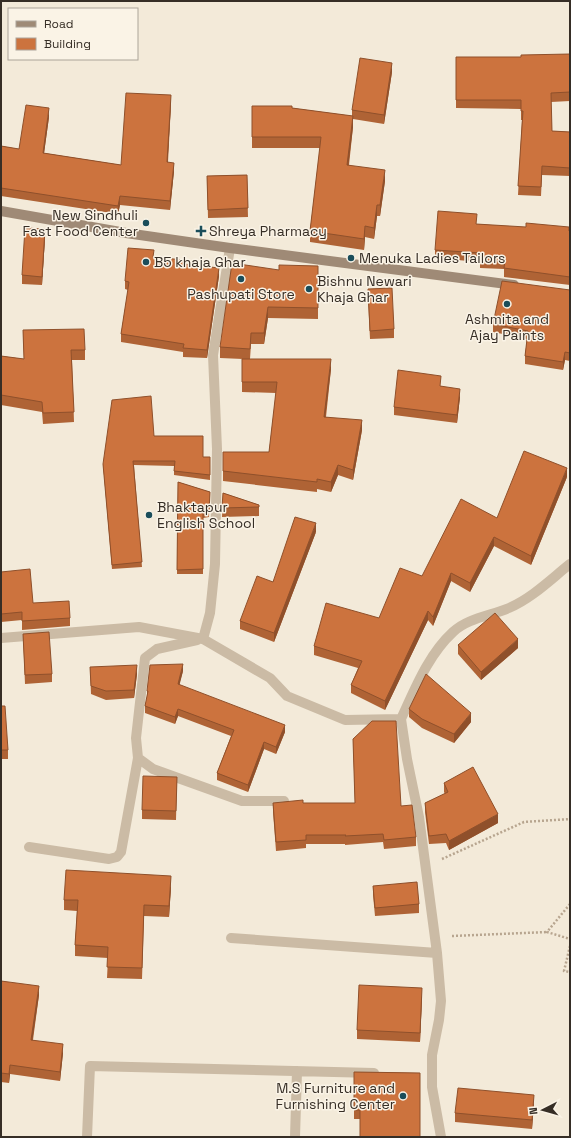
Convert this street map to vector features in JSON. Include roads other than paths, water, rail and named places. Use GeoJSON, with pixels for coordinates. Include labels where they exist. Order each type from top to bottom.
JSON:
{"type":"FeatureCollection","features":[{"type":"Feature","properties":{"kind":"main road"},"geometry":{"type":"LineString","coordinates":[[1,211],[126,233],[230,248],[522,286]]}},
{"type":"Feature","properties":{"kind":"street"},"geometry":{"type":"LineString","coordinates":[[202,639],[210,613],[215,564],[217,449],[214,355],[230,248]]}},
{"type":"Feature","properties":{"kind":"street"},"geometry":{"type":"LineString","coordinates":[[441,1137],[432,1087],[428,1074],[439,1020],[441,1001],[436,938],[419,817],[406,758],[402,719],[420,678],[439,647],[454,631],[475,619],[508,609],[530,597],[570,564]]}},
{"type":"Feature","properties":{"kind":"street"},"geometry":{"type":"LineString","coordinates":[[1,638],[139,627],[202,639],[270,678],[287,696],[345,720],[402,719]]}},
{"type":"Feature","properties":{"kind":"street"},"geometry":{"type":"LineString","coordinates":[[29,847],[109,859],[117,857],[121,852],[138,758],[136,738],[145,658],[157,649],[202,639]]}},
{"type":"Feature","properties":{"kind":"street"},"geometry":{"type":"LineString","coordinates":[[138,758],[153,768],[242,801],[284,801]]}},
{"type":"Feature","properties":{"kind":"street"},"geometry":{"type":"LineString","coordinates":[[231,938],[437,953]]}},
{"type":"Feature","properties":{"kind":"street"},"geometry":{"type":"LineString","coordinates":[[87,1137],[90,1066],[384,1073]]}},
{"type":"Feature","properties":{"kind":"street"},"geometry":{"type":"LineString","coordinates":[[295,1137],[297,1071]]}},
{"type":"Feature","properties":{"kind":"place","name":"New Sindhuli Fast Food Center"},"geometry":{"type":"Point","coordinates":[146,223]}},
{"type":"Feature","properties":{"kind":"place","name":"Shreya Pharmacy"},"geometry":{"type":"Point","coordinates":[201,231]}},
{"type":"Feature","properties":{"kind":"place","name":"Menuka Ladies Tailors"},"geometry":{"type":"Point","coordinates":[351,258]}},
{"type":"Feature","properties":{"kind":"place","name":"B5 khaja Ghar"},"geometry":{"type":"Point","coordinates":[146,262]}},
{"type":"Feature","properties":{"kind":"place","name":"Pashupati Store"},"geometry":{"type":"Point","coordinates":[241,279]}},
{"type":"Feature","properties":{"kind":"place","name":"Bishnu Newari Khaja Ghar"},"geometry":{"type":"Point","coordinates":[309,289]}},
{"type":"Feature","properties":{"kind":"place","name":"Ashmita and Ajay Paints"},"geometry":{"type":"Point","coordinates":[507,304]}},
{"type":"Feature","properties":{"kind":"place","name":"Bhaktapur English School"},"geometry":{"type":"Point","coordinates":[149,515]}},
{"type":"Feature","properties":{"kind":"place","name":"M.S Furniture and Furnishing Center"},"geometry":{"type":"Point","coordinates":[403,1096]}}]}
